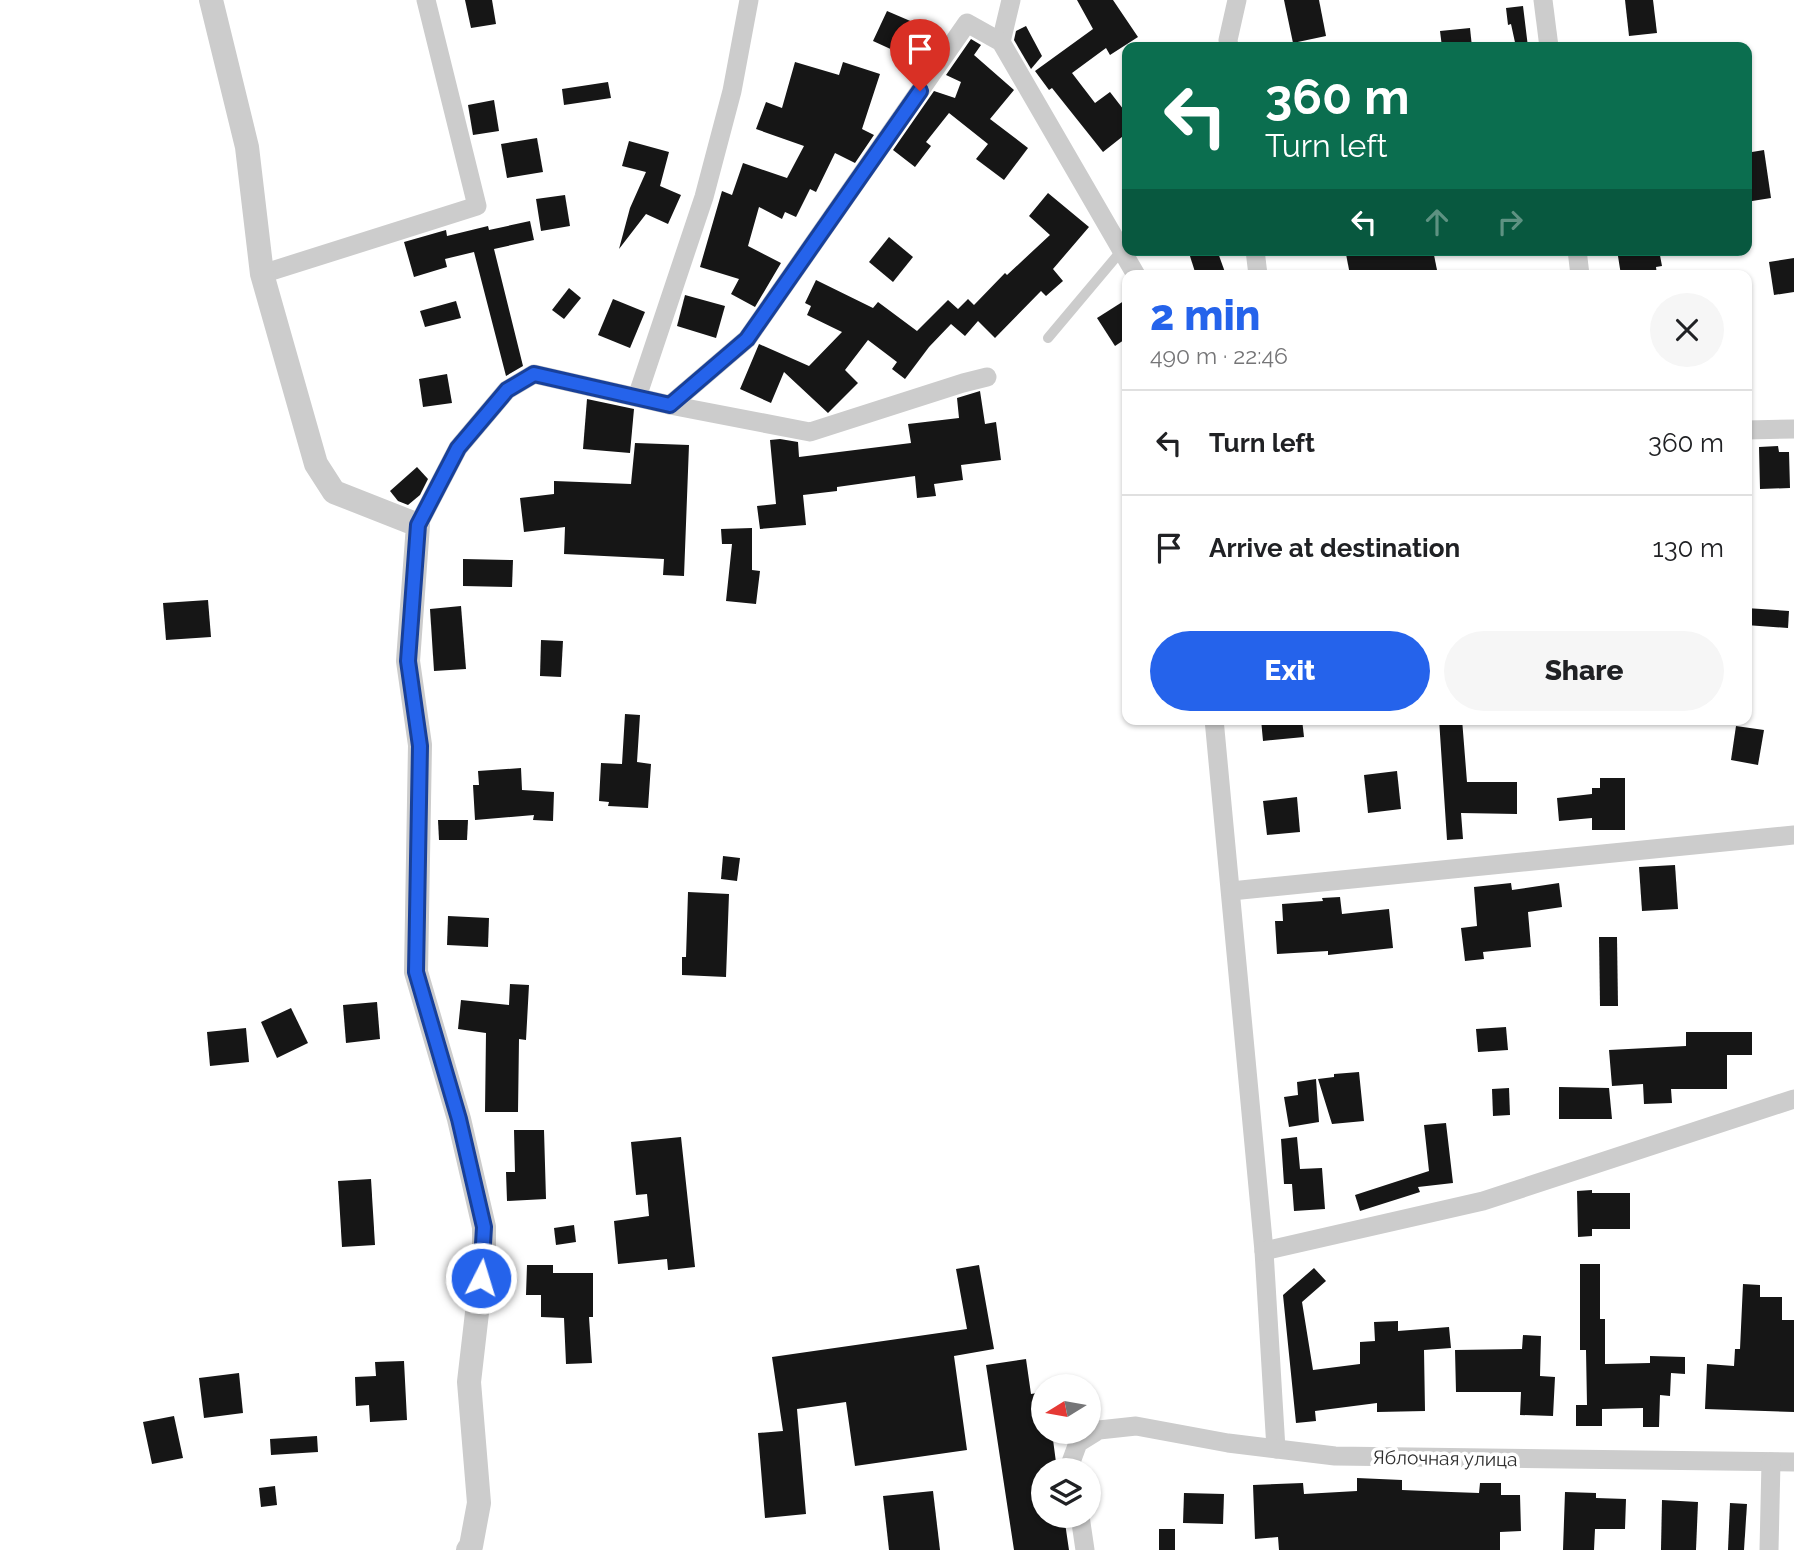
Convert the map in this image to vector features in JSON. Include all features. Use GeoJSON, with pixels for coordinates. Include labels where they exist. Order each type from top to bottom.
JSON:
{"type":"FeatureCollection","features":[{"type":"Feature","properties":{"kind":"street"},"geometry":{"type":"LineString","coordinates":[[211,0],[247,147],[262,274],[316,464],[334,492],[418,525]]}},
{"type":"Feature","properties":{"kind":"street"},"geometry":{"type":"LineString","coordinates":[[262,274],[477,206],[426,0]]}},
{"type":"Feature","properties":{"kind":"street"},"geometry":{"type":"LineString","coordinates":[[637,397],[704,197],[732,91],[749,0]]}},
{"type":"Feature","properties":{"kind":"street"},"geometry":{"type":"LineString","coordinates":[[1001,42],[1011,0]]}},
{"type":"Feature","properties":{"kind":"street"},"geometry":{"type":"LineString","coordinates":[[1228,42],[1237,0]]}},
{"type":"Feature","properties":{"kind":"street"},"geometry":{"type":"LineString","coordinates":[[1542,0],[1548,42]]}},
{"type":"Feature","properties":{"kind":"street"},"geometry":{"type":"LineString","coordinates":[[670,405],[747,339],[967,23],[1001,42],[1122,250]]}},
{"type":"Feature","properties":{"kind":"street"},"geometry":{"type":"LineString","coordinates":[[468,1550],[479,1503],[469,1382],[484,1252],[484,1227],[459,1119],[416,972],[420,746],[408,661],[418,525],[458,448],[507,390],[534,374],[670,405],[810,432],[988,377]]}},
{"type":"Feature","properties":{"kind":"street"},"geometry":{"type":"LineString","coordinates":[[1752,430],[1794,429]]}},
{"type":"Feature","properties":{"kind":"street"},"geometry":{"type":"LineString","coordinates":[[1215,725],[1264,1251],[1276,1449]]}},
{"type":"Feature","properties":{"kind":"street"},"geometry":{"type":"LineString","coordinates":[[1231,891],[1794,835]]}},
{"type":"Feature","properties":{"kind":"street"},"geometry":{"type":"LineString","coordinates":[[1264,1251],[1483,1201],[1794,1099]]}},
{"type":"Feature","properties":{"kind":"street","name":"Яблочная улица"},"geometry":{"type":"LineString","coordinates":[[1073,1458],[1078,1443],[1098,1430],[1136,1426],[1228,1443],[1335,1456],[1794,1462]]}},
{"type":"Feature","properties":{"kind":"street"},"geometry":{"type":"LineString","coordinates":[[1769,1550],[1771,1462]]}},
{"type":"Feature","properties":{"kind":"street"},"geometry":{"type":"LineString","coordinates":[[1082,1528],[1085,1550]]}},
{"type":"Feature","properties":{"kind":"lane"},"geometry":{"type":"LineString","coordinates":[[1048,338],[1122,250]]}},
{"type":"Feature","properties":{"kind":"building"},"geometry":{"type":"Polygon","coordinates":[[[465,0],[492,0],[496,24],[471,28],[465,0]]]}},
{"type":"Feature","properties":{"kind":"building"},"geometry":{"type":"Polygon","coordinates":[[[1077,0],[1113,0],[1138,37],[1130,42],[1122,42],[1122,47],[1110,55],[1106,48],[1072,73],[1095,103],[1110,92],[1122,108],[1122,137],[1103,152],[1035,71],[1093,29],[1077,0]]]}},
{"type":"Feature","properties":{"kind":"building"},"geometry":{"type":"Polygon","coordinates":[[[1284,0],[1319,0],[1326,36],[1293,42],[1284,0]]]}},
{"type":"Feature","properties":{"kind":"building"},"geometry":{"type":"Polygon","coordinates":[[[1625,0],[1653,0],[1657,33],[1629,36],[1625,0]]]}},
{"type":"Feature","properties":{"kind":"building"},"geometry":{"type":"Polygon","coordinates":[[[1523,6],[1527,42],[1515,42],[1511,24],[1508,25],[1506,8],[1523,6]]]}},
{"type":"Feature","properties":{"kind":"building"},"geometry":{"type":"Polygon","coordinates":[[[887,11],[922,26],[908,57],[873,41],[887,11]]]}},
{"type":"Feature","properties":{"kind":"building"},"geometry":{"type":"Polygon","coordinates":[[[1026,26],[1042,56],[1031,69],[1014,40],[1016,31],[1026,26]]]}},
{"type":"Feature","properties":{"kind":"building"},"geometry":{"type":"Polygon","coordinates":[[[1470,28],[1471,42],[1441,42],[1440,31],[1470,28]]]}},
{"type":"Feature","properties":{"kind":"building"},"geometry":{"type":"Polygon","coordinates":[[[971,39],[981,45],[974,55],[1014,90],[990,119],[1028,148],[1004,180],[976,159],[988,144],[949,113],[926,142],[931,146],[915,167],[893,150],[934,91],[955,98],[961,82],[946,75],[971,39]]]}},
{"type":"Feature","properties":{"kind":"building"},"geometry":{"type":"Polygon","coordinates":[[[795,62],[839,75],[843,62],[880,74],[862,129],[874,135],[855,163],[835,153],[816,192],[810,189],[796,217],[785,212],[782,219],[759,207],[748,246],[781,263],[755,307],[731,294],[739,279],[700,267],[722,191],[732,195],[743,163],[787,178],[804,146],[756,129],[766,102],[782,108],[795,62]]]}},
{"type":"Feature","properties":{"kind":"building"},"geometry":{"type":"Polygon","coordinates":[[[608,82],[611,98],[564,105],[562,89],[608,82]]]}},
{"type":"Feature","properties":{"kind":"building"},"geometry":{"type":"Polygon","coordinates":[[[494,100],[499,131],[473,135],[468,105],[494,100]]]}},
{"type":"Feature","properties":{"kind":"building"},"geometry":{"type":"Polygon","coordinates":[[[537,138],[543,172],[507,178],[501,144],[537,138]]]}},
{"type":"Feature","properties":{"kind":"building"},"geometry":{"type":"Polygon","coordinates":[[[629,141],[669,152],[660,186],[681,195],[668,224],[646,214],[619,249],[630,208],[646,172],[622,166],[629,141]]]}},
{"type":"Feature","properties":{"kind":"building"},"geometry":{"type":"Polygon","coordinates":[[[1764,150],[1771,198],[1752,201],[1752,152],[1764,150]]]}},
{"type":"Feature","properties":{"kind":"building"},"geometry":{"type":"Polygon","coordinates":[[[1048,193],[1089,227],[1053,269],[1063,281],[1046,296],[1041,291],[995,338],[978,321],[965,336],[951,324],[929,347],[905,379],[892,369],[897,362],[868,340],[845,370],[858,383],[828,413],[784,372],[771,403],[740,389],[759,344],[809,366],[842,332],[807,315],[811,306],[805,303],[816,280],[873,308],[878,302],[917,331],[948,300],[958,309],[968,299],[974,305],[1005,273],[1007,275],[1050,235],[1029,216],[1048,193]]]}},
{"type":"Feature","properties":{"kind":"building"},"geometry":{"type":"Polygon","coordinates":[[[565,195],[570,226],[541,231],[536,199],[565,195]]]}},
{"type":"Feature","properties":{"kind":"building"},"geometry":{"type":"Polygon","coordinates":[[[530,221],[534,240],[494,249],[523,366],[506,376],[474,252],[445,259],[447,267],[414,277],[404,242],[446,230],[447,236],[488,226],[489,230],[530,221]]]}},
{"type":"Feature","properties":{"kind":"building"},"geometry":{"type":"Polygon","coordinates":[[[889,237],[913,257],[893,282],[869,262],[889,237]]]}},
{"type":"Feature","properties":{"kind":"building"},"geometry":{"type":"Polygon","coordinates":[[[1190,256],[1219,256],[1224,270],[1194,270],[1190,256]]]}},
{"type":"Feature","properties":{"kind":"building"},"geometry":{"type":"Polygon","coordinates":[[[1346,256],[1434,256],[1437,270],[1349,270],[1346,256]]]}},
{"type":"Feature","properties":{"kind":"building"},"geometry":{"type":"Polygon","coordinates":[[[1618,256],[1660,256],[1662,266],[1656,267],[1656,270],[1620,270],[1618,256]]]}},
{"type":"Feature","properties":{"kind":"building"},"geometry":{"type":"Polygon","coordinates":[[[1794,258],[1794,292],[1774,295],[1769,262],[1794,258]]]}},
{"type":"Feature","properties":{"kind":"building"},"geometry":{"type":"Polygon","coordinates":[[[569,288],[581,298],[564,319],[552,310],[569,288]]]}},
{"type":"Feature","properties":{"kind":"building"},"geometry":{"type":"Polygon","coordinates":[[[685,295],[725,306],[716,338],[677,326],[685,295]]]}},
{"type":"Feature","properties":{"kind":"building"},"geometry":{"type":"Polygon","coordinates":[[[613,299],[645,312],[630,348],[598,335],[613,299]]]}},
{"type":"Feature","properties":{"kind":"building"},"geometry":{"type":"Polygon","coordinates":[[[456,301],[461,318],[425,327],[420,311],[456,301]]]}},
{"type":"Feature","properties":{"kind":"building"},"geometry":{"type":"Polygon","coordinates":[[[1122,302],[1122,341],[1115,346],[1097,318],[1122,302]]]}},
{"type":"Feature","properties":{"kind":"building"},"geometry":{"type":"Polygon","coordinates":[[[447,374],[452,403],[423,407],[419,379],[447,374]]]}},
{"type":"Feature","properties":{"kind":"building"},"geometry":{"type":"Polygon","coordinates":[[[980,391],[985,424],[996,422],[1001,460],[961,465],[963,480],[934,484],[936,496],[917,498],[915,476],[837,487],[837,491],[803,495],[806,525],[760,529],[757,506],[776,504],[770,440],[798,442],[799,457],[911,443],[908,424],[959,418],[957,398],[980,391]]]}},
{"type":"Feature","properties":{"kind":"building"},"geometry":{"type":"Polygon","coordinates":[[[587,399],[634,409],[630,453],[583,449],[587,399]]]}},
{"type":"Feature","properties":{"kind":"building"},"geometry":{"type":"Polygon","coordinates":[[[635,443],[689,445],[684,576],[663,575],[664,559],[564,554],[565,527],[524,532],[520,498],[554,494],[554,481],[631,484],[635,443]]]}},
{"type":"Feature","properties":{"kind":"building"},"geometry":{"type":"Polygon","coordinates":[[[1778,446],[1779,452],[1789,452],[1790,488],[1760,489],[1759,447],[1778,446]]]}},
{"type":"Feature","properties":{"kind":"building"},"geometry":{"type":"Polygon","coordinates":[[[417,467],[428,479],[420,495],[408,505],[398,501],[390,491],[417,467]]]}},
{"type":"Feature","properties":{"kind":"building"},"geometry":{"type":"Polygon","coordinates":[[[752,528],[752,570],[760,571],[756,604],[726,601],[732,544],[722,544],[721,529],[752,528]]]}},
{"type":"Feature","properties":{"kind":"building"},"geometry":{"type":"Polygon","coordinates":[[[463,559],[513,560],[512,587],[463,586],[463,559]]]}},
{"type":"Feature","properties":{"kind":"building"},"geometry":{"type":"Polygon","coordinates":[[[208,600],[211,637],[166,640],[163,603],[208,600]]]}},
{"type":"Feature","properties":{"kind":"building"},"geometry":{"type":"Polygon","coordinates":[[[461,606],[466,669],[434,671],[430,609],[461,606]]]}},
{"type":"Feature","properties":{"kind":"building"},"geometry":{"type":"Polygon","coordinates":[[[1752,608],[1789,611],[1788,628],[1752,625],[1752,608]]]}},
{"type":"Feature","properties":{"kind":"building"},"geometry":{"type":"Polygon","coordinates":[[[541,640],[563,641],[561,677],[540,676],[541,640]]]}},
{"type":"Feature","properties":{"kind":"building"},"geometry":{"type":"Polygon","coordinates":[[[625,714],[640,715],[637,762],[651,764],[648,808],[608,806],[609,802],[599,801],[601,763],[622,764],[625,714]]]}},
{"type":"Feature","properties":{"kind":"building"},"geometry":{"type":"Polygon","coordinates":[[[1262,725],[1303,725],[1304,737],[1263,741],[1262,725]]]}},
{"type":"Feature","properties":{"kind":"building"},"geometry":{"type":"Polygon","coordinates":[[[1439,725],[1462,725],[1467,782],[1517,782],[1517,814],[1461,813],[1463,839],[1447,840],[1439,725]]]}},
{"type":"Feature","properties":{"kind":"building"},"geometry":{"type":"Polygon","coordinates":[[[1736,726],[1764,730],[1758,765],[1731,760],[1736,726]]]}},
{"type":"Feature","properties":{"kind":"building"},"geometry":{"type":"Polygon","coordinates":[[[521,768],[522,790],[554,792],[553,821],[533,820],[534,815],[475,820],[473,785],[479,785],[478,771],[521,768]]]}},
{"type":"Feature","properties":{"kind":"building"},"geometry":{"type":"Polygon","coordinates":[[[1397,771],[1401,809],[1368,813],[1364,775],[1397,771]]]}},
{"type":"Feature","properties":{"kind":"building"},"geometry":{"type":"Polygon","coordinates":[[[1600,778],[1625,778],[1625,830],[1592,830],[1592,818],[1559,821],[1557,798],[1592,794],[1592,788],[1600,788],[1600,778]]]}},
{"type":"Feature","properties":{"kind":"building"},"geometry":{"type":"Polygon","coordinates":[[[1297,797],[1300,832],[1267,835],[1263,801],[1297,797]]]}},
{"type":"Feature","properties":{"kind":"building"},"geometry":{"type":"Polygon","coordinates":[[[438,820],[468,820],[467,840],[439,840],[438,820]]]}},
{"type":"Feature","properties":{"kind":"building"},"geometry":{"type":"Polygon","coordinates":[[[723,856],[740,858],[737,881],[721,879],[723,856]]]}},
{"type":"Feature","properties":{"kind":"building"},"geometry":{"type":"Polygon","coordinates":[[[1675,865],[1678,909],[1642,911],[1639,867],[1675,865]]]}},
{"type":"Feature","properties":{"kind":"building"},"geometry":{"type":"Polygon","coordinates":[[[1511,883],[1512,890],[1559,883],[1562,907],[1528,912],[1531,947],[1483,952],[1484,959],[1465,961],[1461,928],[1477,926],[1474,887],[1511,883]]]}},
{"type":"Feature","properties":{"kind":"building"},"geometry":{"type":"Polygon","coordinates":[[[688,892],[729,894],[726,977],[682,975],[682,957],[686,957],[688,892]]]}},
{"type":"Feature","properties":{"kind":"building"},"geometry":{"type":"Polygon","coordinates":[[[1340,897],[1342,914],[1389,909],[1393,948],[1328,955],[1328,951],[1277,954],[1275,921],[1283,921],[1282,904],[1340,897]]]}},
{"type":"Feature","properties":{"kind":"building"},"geometry":{"type":"Polygon","coordinates":[[[448,916],[489,918],[488,947],[447,945],[448,916]]]}},
{"type":"Feature","properties":{"kind":"building"},"geometry":{"type":"Polygon","coordinates":[[[1599,937],[1617,937],[1618,1006],[1600,1006],[1599,937]]]}},
{"type":"Feature","properties":{"kind":"building"},"geometry":{"type":"Polygon","coordinates":[[[510,984],[529,985],[526,1040],[519,1039],[518,1112],[485,1112],[486,1033],[458,1029],[461,1000],[509,1005],[510,984]]]}},
{"type":"Feature","properties":{"kind":"building"},"geometry":{"type":"Polygon","coordinates":[[[377,1002],[380,1039],[346,1043],[343,1005],[377,1002]]]}},
{"type":"Feature","properties":{"kind":"building"},"geometry":{"type":"Polygon","coordinates":[[[291,1008],[308,1043],[277,1058],[261,1022],[291,1008]]]}},
{"type":"Feature","properties":{"kind":"building"},"geometry":{"type":"Polygon","coordinates":[[[1506,1027],[1508,1050],[1478,1052],[1476,1029],[1506,1027]]]}},
{"type":"Feature","properties":{"kind":"building"},"geometry":{"type":"Polygon","coordinates":[[[246,1028],[249,1062],[210,1066],[207,1032],[246,1028]]]}},
{"type":"Feature","properties":{"kind":"building"},"geometry":{"type":"Polygon","coordinates":[[[1686,1032],[1752,1032],[1752,1055],[1727,1055],[1727,1089],[1671,1089],[1672,1103],[1644,1104],[1643,1084],[1612,1086],[1609,1050],[1686,1046],[1686,1032]]]}},
{"type":"Feature","properties":{"kind":"building"},"geometry":{"type":"Polygon","coordinates":[[[1359,1072],[1364,1121],[1332,1124],[1318,1079],[1334,1077],[1334,1074],[1359,1072]]]}},
{"type":"Feature","properties":{"kind":"building"},"geometry":{"type":"Polygon","coordinates":[[[1316,1079],[1319,1122],[1289,1127],[1284,1097],[1298,1095],[1297,1082],[1316,1079]]]}},
{"type":"Feature","properties":{"kind":"building"},"geometry":{"type":"Polygon","coordinates":[[[1559,1087],[1609,1088],[1612,1119],[1559,1119],[1559,1087]]]}},
{"type":"Feature","properties":{"kind":"building"},"geometry":{"type":"Polygon","coordinates":[[[1509,1088],[1510,1115],[1493,1116],[1492,1089],[1509,1088]]]}},
{"type":"Feature","properties":{"kind":"building"},"geometry":{"type":"Polygon","coordinates":[[[1446,1123],[1453,1183],[1418,1187],[1420,1192],[1360,1211],[1355,1195],[1429,1171],[1424,1125],[1446,1123]]]}},
{"type":"Feature","properties":{"kind":"building"},"geometry":{"type":"Polygon","coordinates":[[[514,1130],[544,1130],[546,1199],[507,1201],[506,1172],[515,1172],[514,1130]]]}},
{"type":"Feature","properties":{"kind":"building"},"geometry":{"type":"Polygon","coordinates":[[[681,1137],[695,1267],[668,1270],[667,1259],[618,1264],[614,1221],[649,1216],[647,1194],[636,1195],[631,1142],[681,1137]]]}},
{"type":"Feature","properties":{"kind":"building"},"geometry":{"type":"Polygon","coordinates":[[[1297,1137],[1300,1169],[1322,1168],[1325,1209],[1294,1211],[1292,1184],[1284,1184],[1281,1139],[1297,1137]]]}},
{"type":"Feature","properties":{"kind":"building"},"geometry":{"type":"Polygon","coordinates":[[[371,1179],[375,1245],[342,1247],[338,1181],[371,1179]]]}},
{"type":"Feature","properties":{"kind":"building"},"geometry":{"type":"Polygon","coordinates":[[[1592,1190],[1592,1193],[1630,1193],[1630,1229],[1592,1229],[1592,1236],[1578,1237],[1577,1191],[1592,1190]]]}},
{"type":"Feature","properties":{"kind":"building"},"geometry":{"type":"Polygon","coordinates":[[[574,1225],[576,1242],[556,1245],[554,1228],[574,1225]]]}},
{"type":"Feature","properties":{"kind":"building"},"geometry":{"type":"Polygon","coordinates":[[[1580,1264],[1600,1264],[1600,1319],[1605,1319],[1605,1364],[1650,1363],[1650,1356],[1685,1357],[1685,1374],[1671,1373],[1670,1396],[1660,1395],[1659,1427],[1643,1427],[1643,1408],[1602,1409],[1602,1426],[1576,1426],[1576,1405],[1587,1405],[1586,1350],[1580,1350],[1580,1264]]]}},
{"type":"Feature","properties":{"kind":"building"},"geometry":{"type":"Polygon","coordinates":[[[527,1265],[553,1265],[553,1273],[593,1273],[593,1317],[589,1317],[592,1363],[566,1364],[564,1318],[541,1317],[541,1295],[526,1295],[527,1265]]]}},
{"type":"Feature","properties":{"kind":"building"},"geometry":{"type":"Polygon","coordinates":[[[979,1265],[994,1349],[954,1356],[967,1450],[855,1466],[846,1402],[797,1409],[806,1514],[765,1518],[758,1433],[783,1431],[772,1357],[967,1329],[956,1269],[979,1265]]]}},
{"type":"Feature","properties":{"kind":"building"},"geometry":{"type":"Polygon","coordinates":[[[1314,1268],[1326,1281],[1302,1302],[1313,1370],[1360,1364],[1360,1342],[1375,1341],[1374,1322],[1398,1321],[1398,1331],[1449,1327],[1451,1348],[1424,1350],[1425,1411],[1377,1412],[1377,1403],[1315,1411],[1316,1421],[1296,1423],[1283,1295],[1314,1268]]]}},
{"type":"Feature","properties":{"kind":"building"},"geometry":{"type":"Polygon","coordinates":[[[1743,1284],[1760,1285],[1760,1297],[1782,1297],[1782,1320],[1794,1320],[1794,1412],[1705,1409],[1707,1364],[1734,1366],[1735,1349],[1740,1349],[1743,1284]]]}},
{"type":"Feature","properties":{"kind":"building"},"geometry":{"type":"Polygon","coordinates":[[[1523,1335],[1541,1336],[1540,1376],[1555,1377],[1553,1416],[1520,1415],[1521,1392],[1456,1392],[1455,1350],[1522,1349],[1523,1335]]]}},
{"type":"Feature","properties":{"kind":"building"},"geometry":{"type":"Polygon","coordinates":[[[1026,1359],[1031,1394],[1031,1444],[1054,1444],[1055,1458],[1031,1458],[1031,1528],[1066,1528],[1069,1550],[1014,1550],[986,1365],[1026,1359]]]}},
{"type":"Feature","properties":{"kind":"building"},"geometry":{"type":"Polygon","coordinates":[[[404,1361],[407,1420],[370,1422],[369,1405],[356,1406],[355,1377],[376,1376],[375,1362],[404,1361]]]}},
{"type":"Feature","properties":{"kind":"building"},"geometry":{"type":"Polygon","coordinates":[[[239,1373],[243,1413],[204,1418],[199,1378],[239,1373]]]}},
{"type":"Feature","properties":{"kind":"building"},"geometry":{"type":"Polygon","coordinates":[[[174,1416],[183,1458],[152,1464],[143,1422],[174,1416]]]}},
{"type":"Feature","properties":{"kind":"building"},"geometry":{"type":"Polygon","coordinates":[[[317,1436],[318,1452],[271,1455],[270,1439],[317,1436]]]}},
{"type":"Feature","properties":{"kind":"building"},"geometry":{"type":"Polygon","coordinates":[[[1357,1478],[1402,1480],[1402,1490],[1479,1493],[1480,1483],[1501,1483],[1501,1495],[1520,1495],[1521,1531],[1500,1532],[1500,1550],[1279,1550],[1278,1537],[1255,1539],[1253,1485],[1303,1483],[1304,1494],[1357,1491],[1357,1478]]]}},
{"type":"Feature","properties":{"kind":"building"},"geometry":{"type":"Polygon","coordinates":[[[275,1486],[277,1505],[261,1507],[259,1488],[275,1486]]]}},
{"type":"Feature","properties":{"kind":"building"},"geometry":{"type":"Polygon","coordinates":[[[933,1491],[940,1550],[889,1550],[883,1496],[933,1491]]]}},
{"type":"Feature","properties":{"kind":"building"},"geometry":{"type":"Polygon","coordinates":[[[1565,1492],[1596,1493],[1596,1498],[1626,1499],[1625,1529],[1595,1529],[1594,1550],[1563,1550],[1565,1492]]]}},
{"type":"Feature","properties":{"kind":"building"},"geometry":{"type":"Polygon","coordinates":[[[1184,1493],[1224,1494],[1223,1524],[1183,1523],[1184,1493]]]}},
{"type":"Feature","properties":{"kind":"building"},"geometry":{"type":"Polygon","coordinates":[[[1662,1500],[1698,1502],[1696,1550],[1661,1550],[1662,1500]]]}},
{"type":"Feature","properties":{"kind":"building"},"geometry":{"type":"Polygon","coordinates":[[[1730,1503],[1747,1504],[1744,1550],[1728,1550],[1730,1503]]]}},
{"type":"Feature","properties":{"kind":"building"},"geometry":{"type":"Polygon","coordinates":[[[1159,1529],[1175,1529],[1175,1550],[1159,1550],[1159,1529]]]}},
{"type":"Feature","properties":{"kind":"route"},"geometry":{"type":"LineString","coordinates":[[481,1278],[484,1227],[459,1119],[416,972],[420,746],[408,661],[418,525],[458,448],[507,390],[534,374],[670,405],[747,339],[920,91]]}}]}
